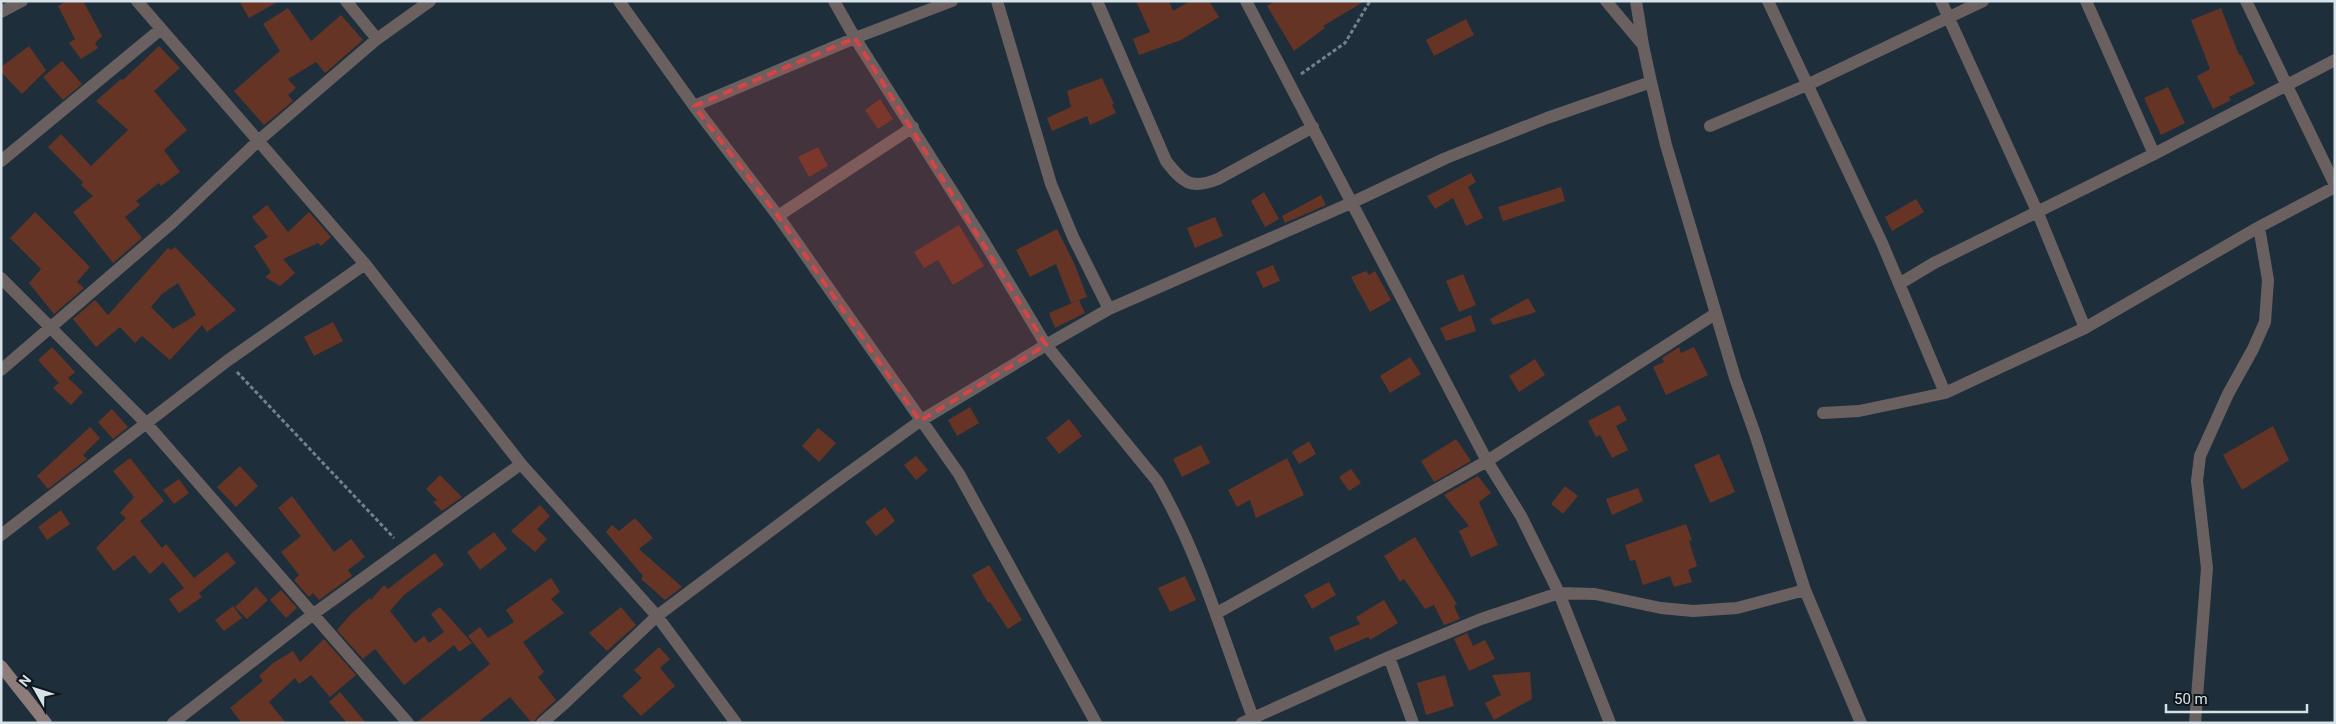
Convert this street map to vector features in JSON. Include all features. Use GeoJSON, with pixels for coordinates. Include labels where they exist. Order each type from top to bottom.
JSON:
{"type":"FeatureCollection","features":[{"type":"Feature","properties":{"kind":"main road"},"geometry":{"type":"LineString","coordinates":[[1,666],[46,723]]}},
{"type":"Feature","properties":{"kind":"street"},"geometry":{"type":"LineString","coordinates":[[1,12],[22,1]]}},
{"type":"Feature","properties":{"kind":"street"},"geometry":{"type":"LineString","coordinates":[[137,1],[365,264],[521,464],[657,616],[736,723]]}},
{"type":"Feature","properties":{"kind":"street"},"geometry":{"type":"LineString","coordinates":[[346,1],[377,39]]}},
{"type":"Feature","properties":{"kind":"street"},"geometry":{"type":"LineString","coordinates":[[1,370],[173,222],[258,141],[377,39],[430,1]]}},
{"type":"Feature","properties":{"kind":"street"},"geometry":{"type":"LineString","coordinates":[[619,1],[694,106],[778,216],[959,474],[1096,723]]}},
{"type":"Feature","properties":{"kind":"street"},"geometry":{"type":"LineString","coordinates":[[834,1],[855,38],[913,127],[1046,345],[1157,482],[1168,500],[1216,613],[1250,721],[1389,657],[1481,619],[1559,593],[1595,594],[1661,608],[1693,611],[1737,608],[1805,590]]}},
{"type":"Feature","properties":{"kind":"street"},"geometry":{"type":"LineString","coordinates":[[694,106],[855,38],[952,1]]}},
{"type":"Feature","properties":{"kind":"street"},"geometry":{"type":"LineString","coordinates":[[997,1],[1051,184],[1073,237],[1109,308]]}},
{"type":"Feature","properties":{"kind":"street"},"geometry":{"type":"LineString","coordinates":[[1097,1],[1166,162],[1186,182],[1202,185],[1218,179],[1314,127]]}},
{"type":"Feature","properties":{"kind":"street"},"geometry":{"type":"LineString","coordinates":[[1246,1],[1314,127],[1351,203],[1487,461],[1521,516],[1559,593],[1610,723]]}},
{"type":"Feature","properties":{"kind":"street"},"geometry":{"type":"LineString","coordinates":[[1606,1],[1643,45]]}},
{"type":"Feature","properties":{"kind":"street"},"geometry":{"type":"LineString","coordinates":[[1636,1],[1643,45],[1666,145],[1715,314],[1805,590],[1861,723]]}},
{"type":"Feature","properties":{"kind":"street"},"geometry":{"type":"LineString","coordinates":[[1768,1],[1899,284],[1945,393]]}},
{"type":"Feature","properties":{"kind":"street"},"geometry":{"type":"LineString","coordinates":[[1941,1],[2036,211],[2085,328]]}},
{"type":"Feature","properties":{"kind":"street"},"geometry":{"type":"LineString","coordinates":[[1710,126],[1807,85],[1983,1]]}},
{"type":"Feature","properties":{"kind":"street"},"geometry":{"type":"LineString","coordinates":[[2086,1],[2154,154]]}},
{"type":"Feature","properties":{"kind":"street"},"geometry":{"type":"LineString","coordinates":[[1823,413],[1860,411],[1945,393],[2085,328],[2259,227],[2335,186],[2246,1]]}},
{"type":"Feature","properties":{"kind":"street"},"geometry":{"type":"LineString","coordinates":[[1,161],[161,29]]}},
{"type":"Feature","properties":{"kind":"street"},"geometry":{"type":"LineString","coordinates":[[1899,284],[1934,263],[2154,154],[2335,60]]}},
{"type":"Feature","properties":{"kind":"street"},"geometry":{"type":"LineString","coordinates":[[542,723],[657,616],[920,421],[1109,308],[1351,203],[1446,158],[1547,118],[1651,82]]}},
{"type":"Feature","properties":{"kind":"street"},"geometry":{"type":"LineString","coordinates":[[778,216],[913,127]]}},
{"type":"Feature","properties":{"kind":"street"},"geometry":{"type":"LineString","coordinates":[[2195,723],[2207,568],[2197,481],[2200,456],[2228,394],[2253,349],[2265,322],[2268,280],[2259,227]]}},
{"type":"Feature","properties":{"kind":"street"},"geometry":{"type":"LineString","coordinates":[[1,535],[227,361],[365,264]]}},
{"type":"Feature","properties":{"kind":"street"},"geometry":{"type":"LineString","coordinates":[[1,278],[146,423],[408,723]]}},
{"type":"Feature","properties":{"kind":"street"},"geometry":{"type":"LineString","coordinates":[[1216,613],[1487,461],[1715,314]]}},
{"type":"Feature","properties":{"kind":"street"},"geometry":{"type":"LineString","coordinates":[[172,723],[312,615],[521,464]]}},
{"type":"Feature","properties":{"kind":"street"},"geometry":{"type":"LineString","coordinates":[[1389,657],[1413,723]]}},
{"type":"Feature","properties":{"kind":"path"},"geometry":{"type":"LineString","coordinates":[[1290,82],[1345,43],[1370,1]]}},
{"type":"Feature","properties":{"kind":"path"},"geometry":{"type":"LineString","coordinates":[[227,361],[403,548]]}},
{"type":"Feature","properties":{"kind":"highlighted area"},"geometry":{"type":"Polygon","coordinates":[[[855,38],[1046,345],[920,421],[778,216],[694,106],[855,38]]]}},
{"type":"Feature","properties":{"kind":"building"},"geometry":{"type":"Polygon","coordinates":[[[66,1],[83,1],[102,36],[95,43],[98,48],[81,59],[69,43],[75,39],[58,6],[66,1]]]}},
{"type":"Feature","properties":{"kind":"building"},"geometry":{"type":"Polygon","coordinates":[[[239,1],[279,1],[249,18],[239,1]]]}},
{"type":"Feature","properties":{"kind":"building"},"geometry":{"type":"Polygon","coordinates":[[[1136,1],[1169,1],[1173,11],[1190,1],[1209,1],[1219,17],[1181,40],[1139,55],[1133,39],[1150,32],[1136,1]]]}},
{"type":"Feature","properties":{"kind":"building"},"geometry":{"type":"Polygon","coordinates":[[[1275,1],[1365,1],[1323,26],[1325,28],[1294,51],[1267,6],[1275,1]]]}},
{"type":"Feature","properties":{"kind":"building"},"geometry":{"type":"Polygon","coordinates":[[[288,8],[311,41],[341,15],[363,40],[325,73],[316,62],[288,79],[296,88],[288,95],[293,101],[264,125],[234,91],[280,51],[263,24],[288,8]]]}},
{"type":"Feature","properties":{"kind":"building"},"geometry":{"type":"Polygon","coordinates":[[[2221,8],[2239,55],[2241,55],[2255,84],[2229,97],[2231,100],[2213,109],[2197,76],[2210,69],[2191,20],[2221,8]]]}},
{"type":"Feature","properties":{"kind":"building"},"geometry":{"type":"Polygon","coordinates":[[[1466,19],[1474,35],[1434,56],[1426,40],[1466,19]]]}},
{"type":"Feature","properties":{"kind":"building"},"geometry":{"type":"Polygon","coordinates":[[[29,46],[46,70],[22,94],[1,72],[1,67],[29,46]]]}},
{"type":"Feature","properties":{"kind":"building"},"geometry":{"type":"Polygon","coordinates":[[[159,46],[180,68],[154,91],[187,130],[164,150],[180,172],[161,186],[159,183],[136,201],[140,205],[125,217],[142,238],[113,263],[73,212],[93,196],[81,185],[83,182],[48,147],[61,134],[91,166],[128,130],[96,101],[121,79],[123,80],[159,46]]]}},
{"type":"Feature","properties":{"kind":"building"},"geometry":{"type":"Polygon","coordinates":[[[62,61],[82,84],[63,100],[43,77],[62,61]]]}},
{"type":"Feature","properties":{"kind":"building"},"geometry":{"type":"Polygon","coordinates":[[[1102,78],[1116,113],[1090,125],[1087,116],[1052,131],[1047,118],[1071,107],[1067,91],[1102,78]]]}},
{"type":"Feature","properties":{"kind":"building"},"geometry":{"type":"Polygon","coordinates":[[[2168,87],[2185,123],[2161,135],[2144,98],[2168,87]]]}},
{"type":"Feature","properties":{"kind":"building"},"geometry":{"type":"Polygon","coordinates":[[[880,99],[893,119],[878,129],[865,110],[880,99]]]}},
{"type":"Feature","properties":{"kind":"building"},"geometry":{"type":"Polygon","coordinates":[[[818,147],[828,166],[809,177],[798,157],[818,147]]]}},
{"type":"Feature","properties":{"kind":"building"},"geometry":{"type":"Polygon","coordinates":[[[1471,173],[1476,182],[1468,187],[1483,218],[1466,226],[1453,198],[1435,209],[1427,196],[1471,173]]]}},
{"type":"Feature","properties":{"kind":"building"},"geometry":{"type":"Polygon","coordinates":[[[1561,187],[1565,201],[1503,221],[1498,207],[1561,187]]]}},
{"type":"Feature","properties":{"kind":"building"},"geometry":{"type":"Polygon","coordinates":[[[1264,192],[1279,219],[1265,227],[1251,201],[1264,192]]]}},
{"type":"Feature","properties":{"kind":"building"},"geometry":{"type":"Polygon","coordinates":[[[1321,195],[1326,205],[1285,223],[1282,216],[1321,195]]]}},
{"type":"Feature","properties":{"kind":"building"},"geometry":{"type":"Polygon","coordinates":[[[1916,199],[1924,212],[1892,231],[1885,217],[1916,199]]]}},
{"type":"Feature","properties":{"kind":"building"},"geometry":{"type":"Polygon","coordinates":[[[267,205],[288,232],[309,212],[331,237],[321,246],[318,243],[283,259],[295,273],[280,286],[265,277],[271,272],[254,246],[268,237],[252,217],[267,205]]]}},
{"type":"Feature","properties":{"kind":"building"},"geometry":{"type":"Polygon","coordinates":[[[35,212],[90,267],[77,282],[84,288],[54,314],[29,283],[41,269],[10,238],[35,212]]]}},
{"type":"Feature","properties":{"kind":"building"},"geometry":{"type":"Polygon","coordinates":[[[1215,217],[1223,236],[1195,248],[1187,228],[1215,217]]]}},
{"type":"Feature","properties":{"kind":"building"},"geometry":{"type":"Polygon","coordinates":[[[959,225],[984,266],[953,285],[938,260],[924,268],[914,252],[959,225]]]}},
{"type":"Feature","properties":{"kind":"building"},"geometry":{"type":"Polygon","coordinates":[[[1057,229],[1075,265],[1087,297],[1071,303],[1056,264],[1030,277],[1016,250],[1057,229]]]}},
{"type":"Feature","properties":{"kind":"building"},"geometry":{"type":"Polygon","coordinates":[[[175,247],[236,310],[207,332],[202,325],[170,360],[142,336],[135,343],[120,327],[96,347],[73,319],[95,300],[108,315],[168,248],[171,250],[175,247]],[[178,283],[162,294],[151,307],[173,329],[196,315],[178,283]]]}},
{"type":"Feature","properties":{"kind":"building"},"geometry":{"type":"Polygon","coordinates":[[[1273,265],[1280,281],[1263,288],[1256,272],[1273,265]]]}},
{"type":"Feature","properties":{"kind":"building"},"geometry":{"type":"Polygon","coordinates":[[[1366,271],[1369,275],[1375,271],[1391,300],[1370,312],[1351,277],[1366,271]]]}},
{"type":"Feature","properties":{"kind":"building"},"geometry":{"type":"Polygon","coordinates":[[[1463,274],[1476,305],[1459,312],[1446,281],[1463,274]]]}},
{"type":"Feature","properties":{"kind":"building"},"geometry":{"type":"Polygon","coordinates":[[[1528,298],[1536,312],[1493,325],[1490,319],[1528,298]]]}},
{"type":"Feature","properties":{"kind":"building"},"geometry":{"type":"Polygon","coordinates":[[[1079,300],[1085,313],[1055,328],[1049,313],[1079,300]]]}},
{"type":"Feature","properties":{"kind":"building"},"geometry":{"type":"Polygon","coordinates":[[[1471,315],[1476,331],[1446,341],[1440,328],[1471,315]]]}},
{"type":"Feature","properties":{"kind":"building"},"geometry":{"type":"Polygon","coordinates":[[[333,322],[343,341],[314,356],[304,337],[333,322]]]}},
{"type":"Feature","properties":{"kind":"building"},"geometry":{"type":"Polygon","coordinates":[[[52,347],[75,372],[68,378],[83,392],[71,405],[53,388],[59,383],[38,360],[52,347]]]}},
{"type":"Feature","properties":{"kind":"building"},"geometry":{"type":"Polygon","coordinates":[[[1679,347],[1681,353],[1694,347],[1708,375],[1666,395],[1653,367],[1664,362],[1662,358],[1679,347]]]}},
{"type":"Feature","properties":{"kind":"building"},"geometry":{"type":"Polygon","coordinates":[[[1410,357],[1421,374],[1390,393],[1380,376],[1410,357]]]}},
{"type":"Feature","properties":{"kind":"building"},"geometry":{"type":"Polygon","coordinates":[[[1535,359],[1545,375],[1519,392],[1509,376],[1535,359]]]}},
{"type":"Feature","properties":{"kind":"building"},"geometry":{"type":"Polygon","coordinates":[[[1619,405],[1627,420],[1616,426],[1628,450],[1612,458],[1600,435],[1596,437],[1588,421],[1619,405]]]}},
{"type":"Feature","properties":{"kind":"building"},"geometry":{"type":"Polygon","coordinates":[[[970,407],[979,423],[957,436],[948,420],[970,407]]]}},
{"type":"Feature","properties":{"kind":"building"},"geometry":{"type":"Polygon","coordinates":[[[112,409],[128,427],[113,439],[98,422],[112,409]]]}},
{"type":"Feature","properties":{"kind":"building"},"geometry":{"type":"Polygon","coordinates":[[[1069,419],[1082,436],[1059,454],[1046,438],[1069,419]]]}},
{"type":"Feature","properties":{"kind":"building"},"geometry":{"type":"Polygon","coordinates":[[[2273,426],[2289,460],[2242,490],[2223,455],[2273,426]]]}},
{"type":"Feature","properties":{"kind":"building"},"geometry":{"type":"Polygon","coordinates":[[[90,427],[100,438],[83,455],[87,459],[48,489],[37,476],[90,427]]]}},
{"type":"Feature","properties":{"kind":"building"},"geometry":{"type":"Polygon","coordinates":[[[818,428],[836,443],[819,462],[802,446],[818,428]]]}},
{"type":"Feature","properties":{"kind":"building"},"geometry":{"type":"Polygon","coordinates":[[[1456,439],[1471,461],[1434,482],[1421,461],[1456,439]]]}},
{"type":"Feature","properties":{"kind":"building"},"geometry":{"type":"Polygon","coordinates":[[[1309,441],[1316,454],[1299,464],[1292,452],[1309,441]]]}},
{"type":"Feature","properties":{"kind":"building"},"geometry":{"type":"Polygon","coordinates":[[[1201,445],[1210,463],[1182,477],[1173,459],[1201,445]]]}},
{"type":"Feature","properties":{"kind":"building"},"geometry":{"type":"Polygon","coordinates":[[[1719,454],[1735,492],[1710,503],[1694,465],[1719,454]]]}},
{"type":"Feature","properties":{"kind":"building"},"geometry":{"type":"Polygon","coordinates":[[[916,456],[928,470],[916,480],[904,465],[916,456]]]}},
{"type":"Feature","properties":{"kind":"building"},"geometry":{"type":"Polygon","coordinates":[[[130,458],[164,501],[140,521],[162,548],[166,544],[194,578],[227,552],[236,563],[199,593],[202,597],[179,613],[169,599],[184,588],[163,562],[150,574],[134,555],[114,571],[96,548],[126,518],[120,513],[134,497],[113,471],[130,458]]]}},
{"type":"Feature","properties":{"kind":"building"},"geometry":{"type":"Polygon","coordinates":[[[1287,458],[1304,495],[1256,518],[1250,500],[1237,507],[1228,490],[1287,458]]]}},
{"type":"Feature","properties":{"kind":"building"},"geometry":{"type":"Polygon","coordinates":[[[240,466],[258,486],[236,507],[217,487],[240,466]]]}},
{"type":"Feature","properties":{"kind":"building"},"geometry":{"type":"Polygon","coordinates":[[[1351,469],[1361,483],[1349,491],[1339,477],[1351,469]]]}},
{"type":"Feature","properties":{"kind":"building"},"geometry":{"type":"Polygon","coordinates":[[[440,475],[462,497],[442,511],[433,502],[437,500],[426,489],[440,475]]]}},
{"type":"Feature","properties":{"kind":"building"},"geometry":{"type":"Polygon","coordinates":[[[1478,476],[1491,493],[1479,502],[1498,545],[1471,557],[1459,531],[1469,526],[1444,495],[1478,476]]]}},
{"type":"Feature","properties":{"kind":"building"},"geometry":{"type":"Polygon","coordinates":[[[179,479],[189,493],[174,504],[163,490],[179,479]]]}},
{"type":"Feature","properties":{"kind":"building"},"geometry":{"type":"Polygon","coordinates":[[[1565,486],[1578,496],[1563,514],[1551,504],[1565,486]]]}},
{"type":"Feature","properties":{"kind":"building"},"geometry":{"type":"Polygon","coordinates":[[[1638,488],[1643,501],[1612,515],[1606,499],[1638,488]]]}},
{"type":"Feature","properties":{"kind":"building"},"geometry":{"type":"Polygon","coordinates":[[[292,496],[334,552],[351,539],[365,557],[348,570],[352,576],[319,600],[313,593],[309,597],[294,580],[299,575],[281,552],[301,536],[278,508],[292,496]]]}},
{"type":"Feature","properties":{"kind":"building"},"geometry":{"type":"Polygon","coordinates":[[[540,505],[550,516],[537,529],[547,539],[535,552],[511,531],[540,505]]]}},
{"type":"Feature","properties":{"kind":"building"},"geometry":{"type":"Polygon","coordinates":[[[885,507],[895,521],[876,536],[865,522],[885,507]]]}},
{"type":"Feature","properties":{"kind":"building"},"geometry":{"type":"Polygon","coordinates":[[[61,510],[70,524],[47,540],[38,527],[61,510]]]}},
{"type":"Feature","properties":{"kind":"building"},"geometry":{"type":"Polygon","coordinates":[[[635,518],[653,538],[639,549],[682,587],[665,600],[641,579],[643,576],[606,532],[612,525],[619,531],[635,518]]]}},
{"type":"Feature","properties":{"kind":"building"},"geometry":{"type":"Polygon","coordinates":[[[1686,524],[1692,540],[1689,541],[1697,566],[1688,570],[1692,582],[1674,587],[1670,576],[1643,585],[1635,560],[1630,561],[1625,545],[1686,524]]]}},
{"type":"Feature","properties":{"kind":"building"},"geometry":{"type":"Polygon","coordinates":[[[494,532],[507,549],[480,570],[467,552],[494,532]]]}},
{"type":"Feature","properties":{"kind":"building"},"geometry":{"type":"Polygon","coordinates":[[[1415,537],[1457,604],[1454,606],[1460,619],[1444,625],[1434,605],[1425,609],[1404,579],[1400,582],[1384,556],[1415,537]]]}},
{"type":"Feature","properties":{"kind":"building"},"geometry":{"type":"Polygon","coordinates":[[[435,553],[444,565],[404,595],[390,611],[415,643],[424,636],[429,643],[444,632],[431,614],[440,607],[472,643],[459,652],[454,645],[404,685],[375,649],[363,659],[337,630],[351,614],[370,598],[371,600],[384,585],[388,589],[435,553]]]}},
{"type":"Feature","properties":{"kind":"building"},"geometry":{"type":"Polygon","coordinates":[[[989,565],[1022,620],[1008,629],[990,602],[988,603],[972,575],[989,565]]]}},
{"type":"Feature","properties":{"kind":"building"},"geometry":{"type":"Polygon","coordinates":[[[1185,576],[1196,600],[1170,612],[1158,588],[1185,576]]]}},
{"type":"Feature","properties":{"kind":"building"},"geometry":{"type":"Polygon","coordinates":[[[551,578],[560,592],[551,599],[564,613],[523,642],[544,672],[538,677],[556,700],[537,717],[534,723],[510,697],[477,723],[416,723],[490,664],[468,636],[480,627],[488,638],[514,622],[506,610],[551,578]]]}},
{"type":"Feature","properties":{"kind":"building"},"geometry":{"type":"Polygon","coordinates":[[[1329,582],[1336,595],[1312,609],[1304,595],[1329,582]]]}},
{"type":"Feature","properties":{"kind":"building"},"geometry":{"type":"Polygon","coordinates":[[[256,587],[268,600],[247,619],[235,607],[256,587]]]}},
{"type":"Feature","properties":{"kind":"building"},"geometry":{"type":"Polygon","coordinates":[[[281,590],[297,608],[286,618],[270,600],[281,590]]]}},
{"type":"Feature","properties":{"kind":"building"},"geometry":{"type":"Polygon","coordinates":[[[1384,600],[1398,623],[1370,640],[1368,637],[1335,651],[1329,637],[1360,624],[1356,617],[1384,600]]]}},
{"type":"Feature","properties":{"kind":"building"},"geometry":{"type":"Polygon","coordinates":[[[233,606],[242,618],[224,631],[215,620],[233,606]]]}},
{"type":"Feature","properties":{"kind":"building"},"geometry":{"type":"Polygon","coordinates":[[[621,607],[636,625],[607,651],[589,633],[621,607]]]}},
{"type":"Feature","properties":{"kind":"building"},"geometry":{"type":"Polygon","coordinates":[[[1467,633],[1473,646],[1485,640],[1495,659],[1469,671],[1454,639],[1467,633]]]}},
{"type":"Feature","properties":{"kind":"building"},"geometry":{"type":"Polygon","coordinates":[[[324,639],[356,675],[330,697],[311,675],[299,684],[295,678],[269,702],[286,723],[242,723],[230,708],[263,681],[259,676],[273,663],[293,651],[300,662],[324,639]]]}},
{"type":"Feature","properties":{"kind":"building"},"geometry":{"type":"Polygon","coordinates":[[[659,647],[670,659],[660,668],[675,686],[641,716],[622,696],[642,678],[634,670],[659,647]]]}},
{"type":"Feature","properties":{"kind":"building"},"geometry":{"type":"Polygon","coordinates":[[[1530,672],[1532,699],[1494,720],[1485,703],[1501,695],[1492,675],[1530,672]]]}},
{"type":"Feature","properties":{"kind":"building"},"geometry":{"type":"Polygon","coordinates":[[[1445,675],[1454,706],[1426,715],[1417,683],[1445,675]]]}},
{"type":"Feature","properties":{"kind":"building"},"geometry":{"type":"Polygon","coordinates":[[[340,692],[366,723],[347,723],[329,702],[340,692]]]}}]}
